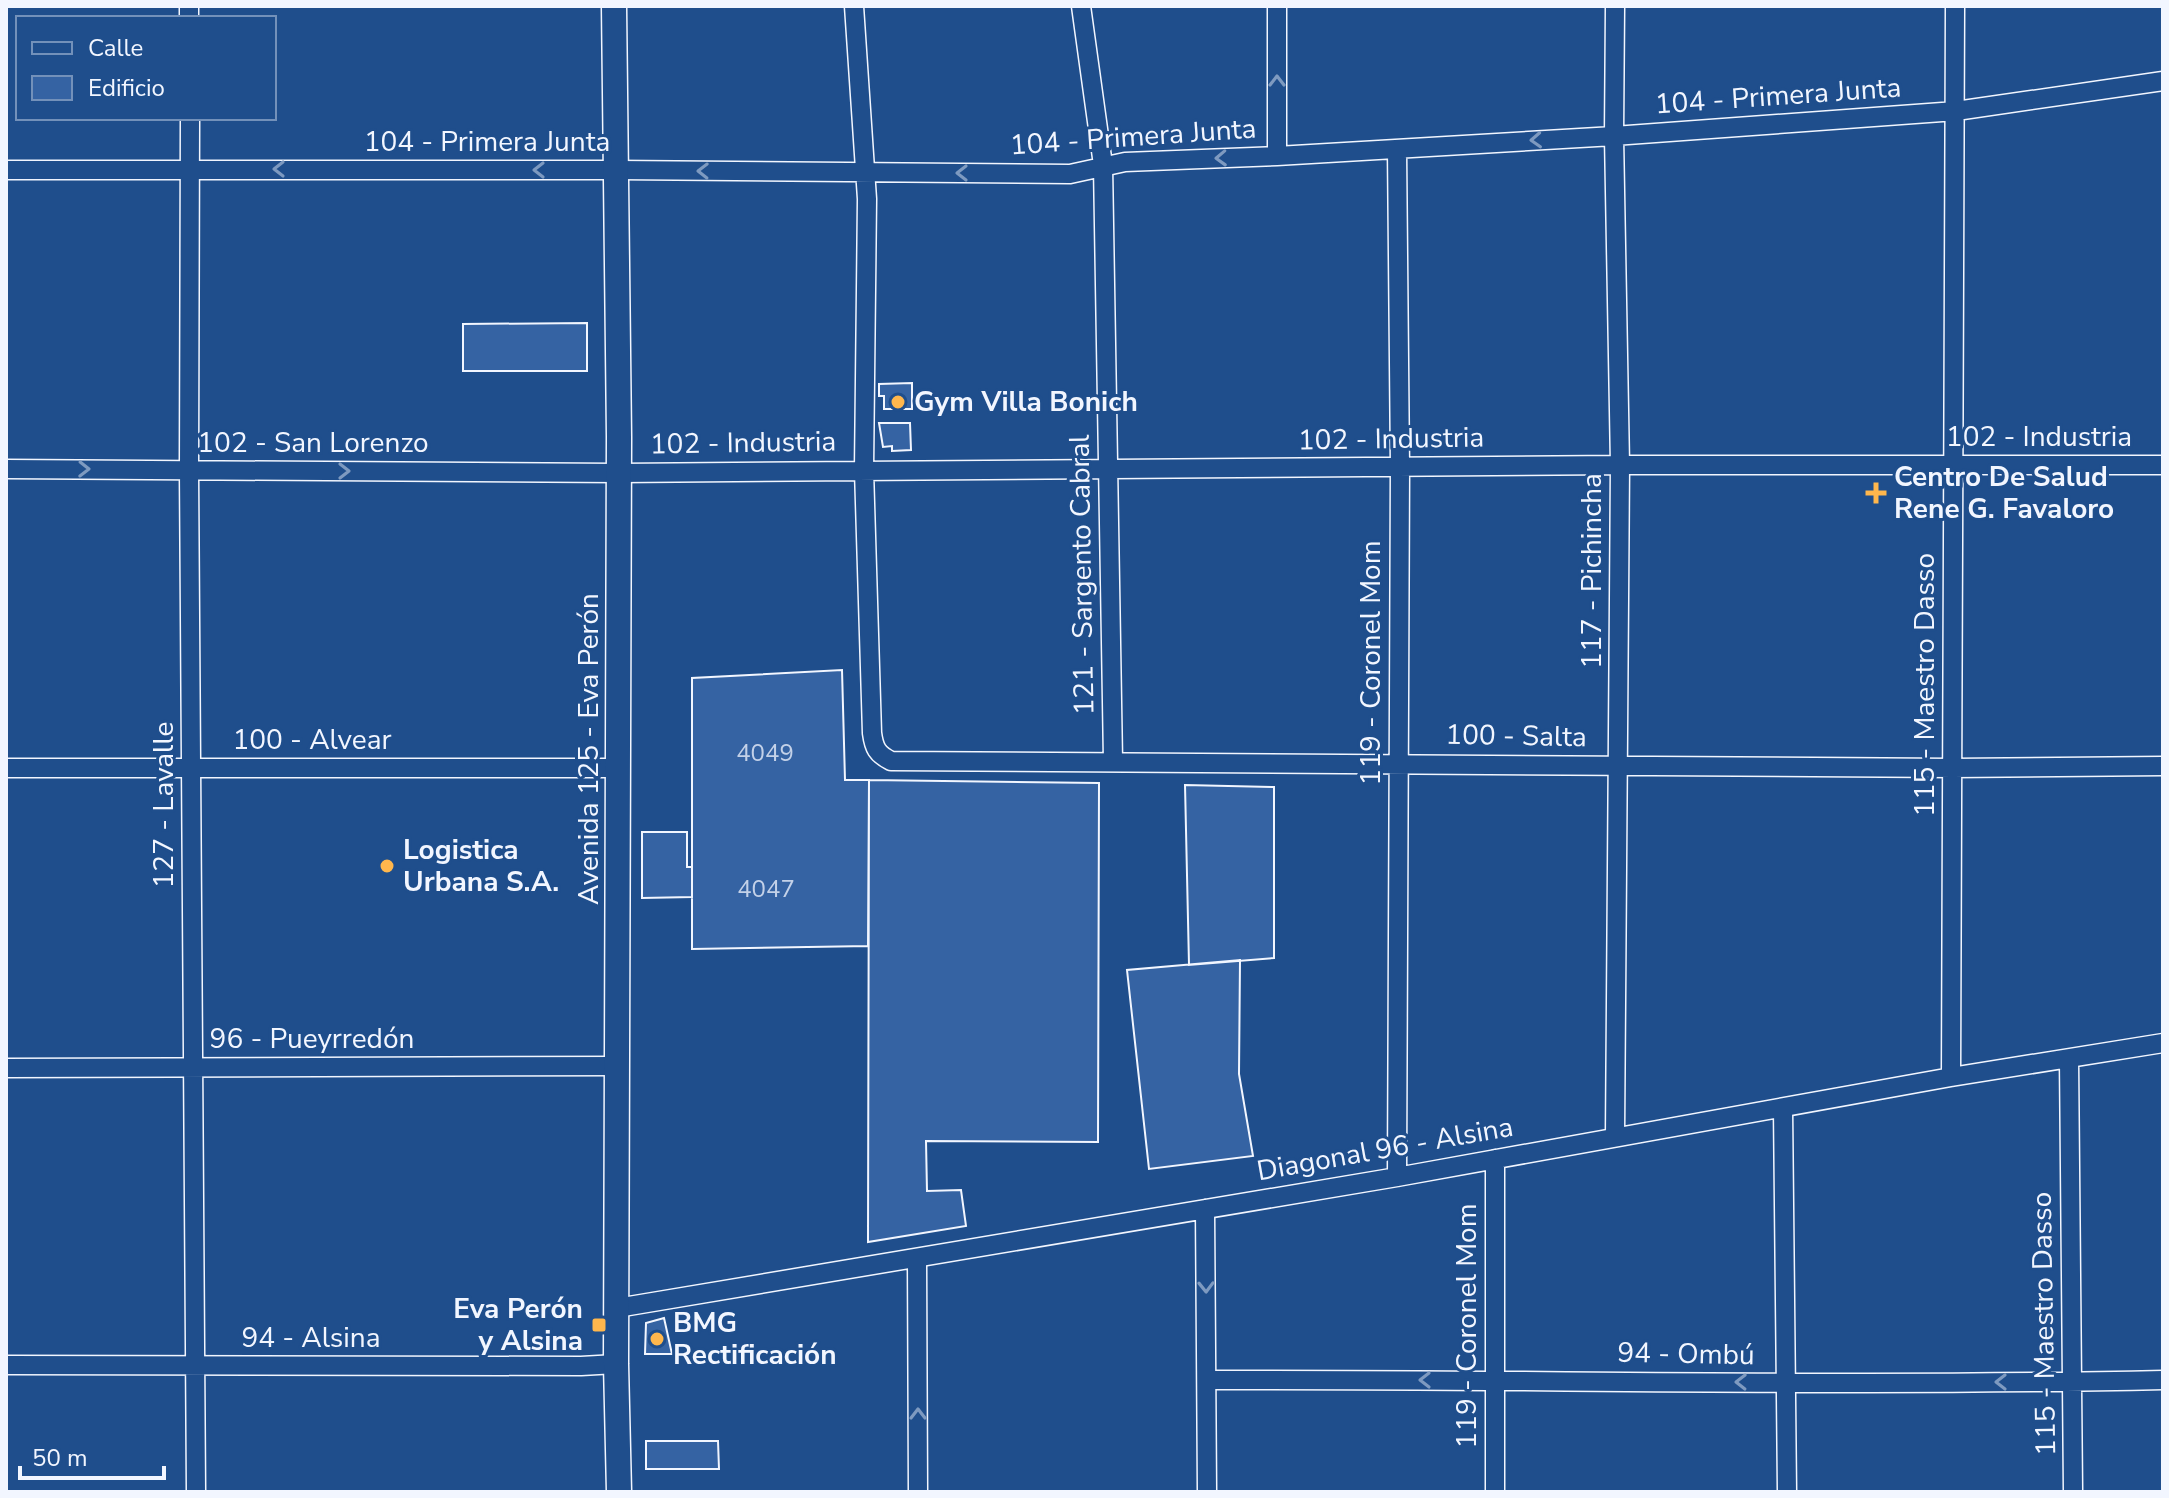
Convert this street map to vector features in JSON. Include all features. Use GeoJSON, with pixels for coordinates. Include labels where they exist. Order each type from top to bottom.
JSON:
{"type":"FeatureCollection","features":[{"type":"Feature","properties":{"kind":"main road","name":"Avenida 125 - Eva Perón"},"geometry":{"type":"LineString","coordinates":[[614,6],[619,473],[616,1364],[619,1492]]}},
{"type":"Feature","properties":{"kind":"street"},"geometry":{"type":"LineString","coordinates":[[854,6],[866,173],[864,470]]}},
{"type":"Feature","properties":{"kind":"street","name":"121 - Sargento Cabral"},"geometry":{"type":"LineString","coordinates":[[1081,6],[1103,165],[1113,761]]}},
{"type":"Feature","properties":{"kind":"street"},"geometry":{"type":"LineString","coordinates":[[1277,6],[1277,156]]}},
{"type":"Feature","properties":{"kind":"street","name":"117 - Pichincha"},"geometry":{"type":"LineString","coordinates":[[1615,6],[1614,136],[1620,465],[1615,1136]]}},
{"type":"Feature","properties":{"kind":"street","name":"115 - Maestro Dasso"},"geometry":{"type":"LineString","coordinates":[[1951,1077],[1955,6]]}},
{"type":"Feature","properties":{"kind":"street","name":"104 - Primera Junta"},"geometry":{"type":"LineString","coordinates":[[6,170],[1070,174],[1125,162],[1614,136],[1956,111],[2163,81]]}},
{"type":"Feature","properties":{"kind":"street","name":"127 - Lavalle"},"geometry":{"type":"LineString","coordinates":[[190,120],[189,471],[196,1492]]}},
{"type":"Feature","properties":{"kind":"street","name":"119 - Coronel Mom"},"geometry":{"type":"LineString","coordinates":[[1397,149],[1400,467],[1397,1177]]}},
{"type":"Feature","properties":{"kind":"street","name":"102 - Industria"},"geometry":{"type":"LineString","coordinates":[[619,473],[1620,465],[2163,465]]}},
{"type":"Feature","properties":{"kind":"street","name":"102 - San Lorenzo"},"geometry":{"type":"LineString","coordinates":[[6,469],[619,473]]}},
{"type":"Feature","properties":{"kind":"street","name":"100 - Salta"},"geometry":{"type":"LineString","coordinates":[[864,470],[874,747],[881,756],[891,761],[1953,768],[2163,766]]}},
{"type":"Feature","properties":{"kind":"street","name":"100 - Alvear"},"geometry":{"type":"LineString","coordinates":[[6,768],[618,768]]}},
{"type":"Feature","properties":{"kind":"street","name":"Diagonal 96 - Alsina"},"geometry":{"type":"LineString","coordinates":[[617,1308],[1397,1177],[1951,1077],[2163,1043]]}},
{"type":"Feature","properties":{"kind":"street","name":"115 - Maestro Dasso"},"geometry":{"type":"LineString","coordinates":[[2069,1059],[2073,1492]]}},
{"type":"Feature","properties":{"kind":"street","name":"96 - Pueyrredón"},"geometry":{"type":"LineString","coordinates":[[6,1068],[619,1066]]}},
{"type":"Feature","properties":{"kind":"street"},"geometry":{"type":"LineString","coordinates":[[1783,1108],[1787,1492]]}},
{"type":"Feature","properties":{"kind":"street","name":"119 - Coronel Mom"},"geometry":{"type":"LineString","coordinates":[[1495,1159],[1495,1492]]}},
{"type":"Feature","properties":{"kind":"street"},"geometry":{"type":"LineString","coordinates":[[1205,1209],[1207,1492]]}},
{"type":"Feature","properties":{"kind":"street"},"geometry":{"type":"LineString","coordinates":[[917,1258],[918,1492]]}},
{"type":"Feature","properties":{"kind":"street","name":"94 - Alsina"},"geometry":{"type":"LineString","coordinates":[[6,1365],[616,1364]]}},
{"type":"Feature","properties":{"kind":"street","name":"94 - Ombú"},"geometry":{"type":"LineString","coordinates":[[1207,1380],[1495,1379],[1786,1383],[2163,1380]]}},
{"type":"Feature","properties":{"kind":"building"},"geometry":{"type":"Polygon","coordinates":[[[587,323],[587,371],[463,371],[463,324],[587,323]]]}},
{"type":"Feature","properties":{"kind":"building","name":"Gym Villa Bonich"},"geometry":{"type":"Polygon","coordinates":[[[912,383],[912,409],[884,409],[884,396],[879,396],[879,384],[912,383]]]}},
{"type":"Feature","properties":{"kind":"building"},"geometry":{"type":"Polygon","coordinates":[[[879,423],[910,423],[911,450],[892,451],[892,446],[883,447],[879,423]]]}},
{"type":"Feature","properties":{"kind":"building"},"geometry":{"type":"Polygon","coordinates":[[[842,670],[845,780],[869,780],[868,946],[692,949],[692,678],[842,670]]]}},
{"type":"Feature","properties":{"kind":"building"},"geometry":{"type":"Polygon","coordinates":[[[869,780],[1099,783],[1098,1142],[926,1141],[927,1191],[961,1190],[966,1226],[868,1242],[869,780]]]}},
{"type":"Feature","properties":{"kind":"building"},"geometry":{"type":"Polygon","coordinates":[[[1185,785],[1274,787],[1274,958],[1189,965],[1185,785]]]}},
{"type":"Feature","properties":{"kind":"building"},"geometry":{"type":"Polygon","coordinates":[[[642,832],[687,832],[687,867],[692,867],[692,897],[642,898],[642,832]]]}},
{"type":"Feature","properties":{"kind":"building"},"geometry":{"type":"Polygon","coordinates":[[[1240,960],[1239,1074],[1253,1156],[1149,1169],[1127,970],[1240,960]]]}},
{"type":"Feature","properties":{"kind":"building","name":"BMG Rectificación"},"geometry":{"type":"Polygon","coordinates":[[[664,1318],[672,1354],[645,1354],[646,1323],[664,1318]]]}},
{"type":"Feature","properties":{"kind":"building"},"geometry":{"type":"Polygon","coordinates":[[[646,1441],[718,1441],[719,1469],[646,1469],[646,1441]]]}},
{"type":"Feature","properties":{"kind":"place","name":"Gym Villa Bonich"},"geometry":{"type":"Point","coordinates":[898,402]}},
{"type":"Feature","properties":{"kind":"place","name":"Centro De Salud Rene G. Favaloro"},"geometry":{"type":"Point","coordinates":[1876,493]}},
{"type":"Feature","properties":{"kind":"place","name":"Logistica Urbana S.A."},"geometry":{"type":"Point","coordinates":[387,866]}},
{"type":"Feature","properties":{"kind":"place","name":"Eva Perón y Alsina"},"geometry":{"type":"Point","coordinates":[599,1325]}},
{"type":"Feature","properties":{"kind":"place","name":"BMG Rectificación"},"geometry":{"type":"Point","coordinates":[657,1339]}}]}
